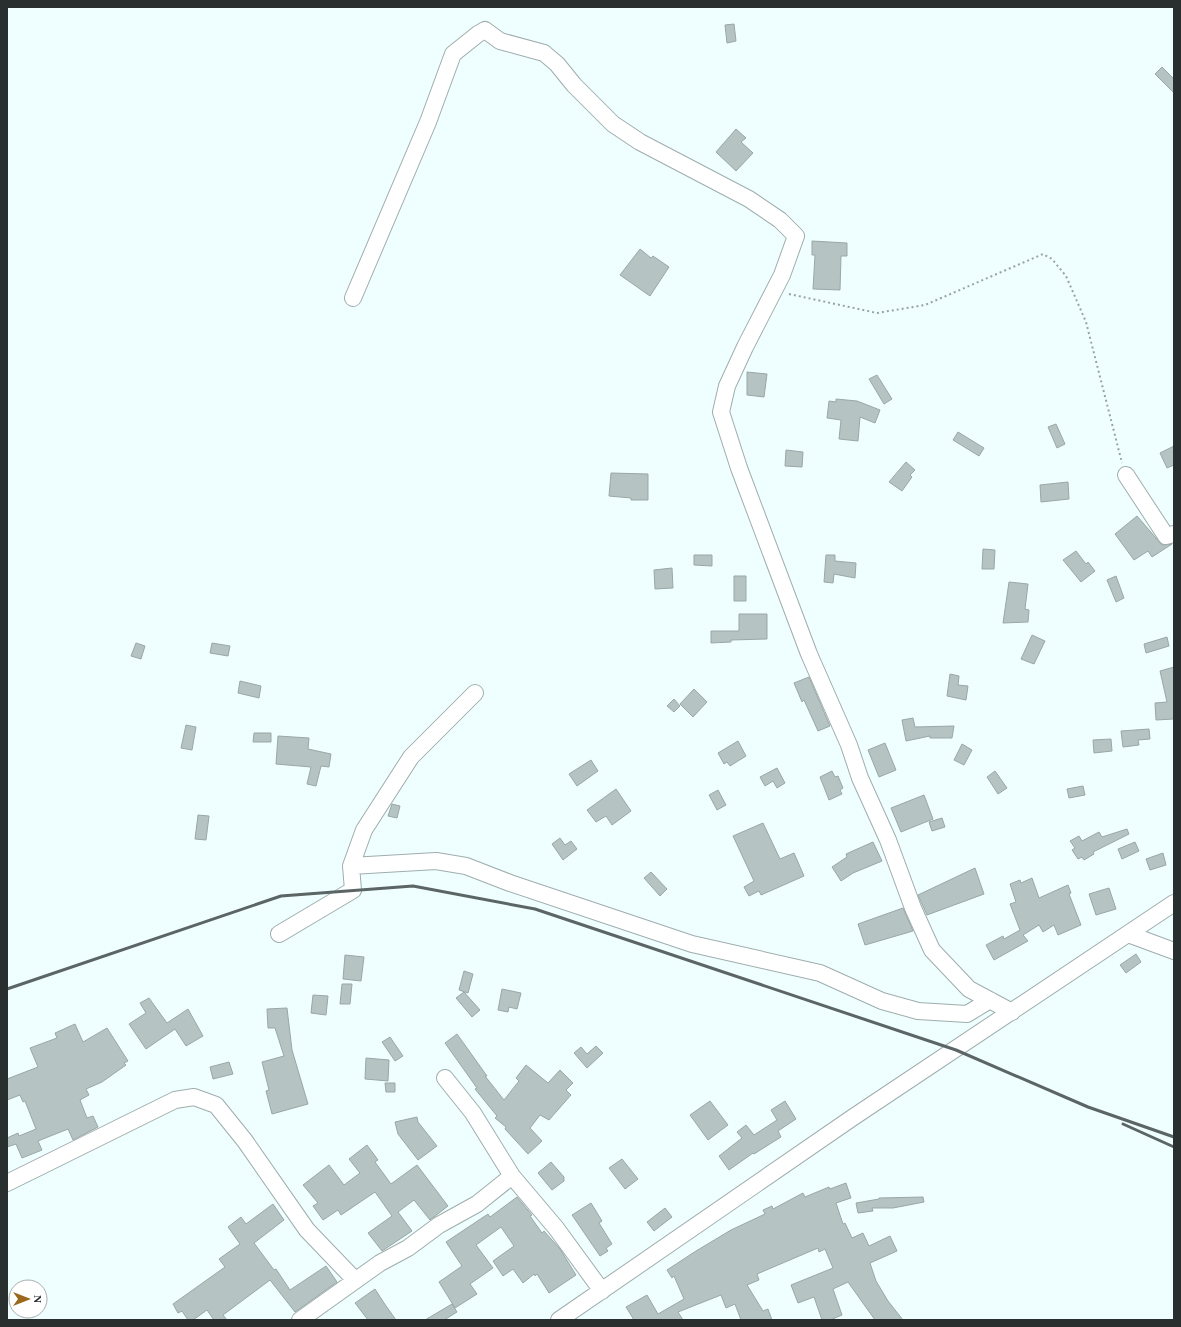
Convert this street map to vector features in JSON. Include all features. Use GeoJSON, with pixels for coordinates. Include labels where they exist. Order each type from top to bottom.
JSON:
{"type":"FeatureCollection","features":[{"type":"Feature","properties":{"kind":"street"},"geometry":{"type":"LineString","coordinates":[[353,298],[411,164],[453,54],[485,30],[500,41],[544,53],[557,64],[574,85],[613,124],[640,142],[749,199],[780,220],[796,236],[782,274],[727,386],[721,412],[739,468],[809,654],[849,745],[860,778],[888,840],[913,908],[932,950],[969,989],[1012,1012]]}},
{"type":"Feature","properties":{"kind":"street"},"geometry":{"type":"LineString","coordinates":[[1126,475],[1166,536],[1174,534]]}},
{"type":"Feature","properties":{"kind":"street"},"geometry":{"type":"LineString","coordinates":[[279,934],[353,890],[351,866],[364,830],[411,757],[475,693]]}},
{"type":"Feature","properties":{"kind":"street"},"geometry":{"type":"LineString","coordinates":[[351,866],[436,861],[466,866],[510,883],[692,944],[820,972],[882,1001],[918,1011],[967,1014],[990,1000]]}},
{"type":"Feature","properties":{"kind":"street"},"geometry":{"type":"LineString","coordinates":[[559,1320],[852,1118],[1174,903]]}},
{"type":"Feature","properties":{"kind":"street"},"geometry":{"type":"LineString","coordinates":[[1128,934],[1174,951]]}},
{"type":"Feature","properties":{"kind":"street"},"geometry":{"type":"LineString","coordinates":[[445,1078],[472,1113],[512,1176],[556,1228],[602,1291]]}},
{"type":"Feature","properties":{"kind":"street"},"geometry":{"type":"LineString","coordinates":[[7,1183],[175,1100],[194,1097],[216,1105],[245,1141],[307,1230],[355,1280]]}},
{"type":"Feature","properties":{"kind":"street"},"geometry":{"type":"LineString","coordinates":[[300,1320],[380,1263],[408,1248],[439,1225],[477,1204],[512,1176]]}},
{"type":"Feature","properties":{"kind":"path"},"geometry":{"type":"LineString","coordinates":[[774,290],[877,313],[925,305],[1042,254],[1052,259],[1066,276],[1086,322],[1126,475]]}},
{"type":"Feature","properties":{"kind":"building"},"geometry":{"type":"Polygon","coordinates":[[[734,24],[736,41],[727,43],[725,25],[734,24]]]}},
{"type":"Feature","properties":{"kind":"building"},"geometry":{"type":"Polygon","coordinates":[[[1162,67],[1174,79],[1174,93],[1155,74],[1162,67]]]}},
{"type":"Feature","properties":{"kind":"building"},"geometry":{"type":"Polygon","coordinates":[[[736,129],[746,138],[741,142],[753,153],[736,171],[716,152],[736,129]]]}},
{"type":"Feature","properties":{"kind":"building"},"geometry":{"type":"Polygon","coordinates":[[[812,241],[847,243],[847,256],[841,256],[840,290],[813,289],[815,255],[812,255],[812,241]]]}},
{"type":"Feature","properties":{"kind":"building"},"geometry":{"type":"Polygon","coordinates":[[[640,249],[651,258],[653,256],[669,267],[650,296],[620,275],[640,249]]]}},
{"type":"Feature","properties":{"kind":"building"},"geometry":{"type":"Polygon","coordinates":[[[747,372],[767,374],[764,397],[747,395],[747,372]]]}},
{"type":"Feature","properties":{"kind":"building"},"geometry":{"type":"Polygon","coordinates":[[[877,375],[892,399],[884,404],[869,379],[877,375]]]}},
{"type":"Feature","properties":{"kind":"building"},"geometry":{"type":"Polygon","coordinates":[[[836,399],[857,401],[880,410],[875,423],[860,417],[858,441],[839,439],[841,420],[827,418],[829,401],[836,402],[836,399]]]}},
{"type":"Feature","properties":{"kind":"building"},"geometry":{"type":"Polygon","coordinates":[[[1056,424],[1065,444],[1057,448],[1048,427],[1056,424]]]}},
{"type":"Feature","properties":{"kind":"building"},"geometry":{"type":"Polygon","coordinates":[[[958,432],[984,448],[979,456],[953,440],[958,432]]]}},
{"type":"Feature","properties":{"kind":"building"},"geometry":{"type":"Polygon","coordinates":[[[1174,446],[1174,465],[1167,468],[1160,453],[1174,446]]]}},
{"type":"Feature","properties":{"kind":"building"},"geometry":{"type":"Polygon","coordinates":[[[786,450],[803,452],[802,467],[785,466],[786,450]]]}},
{"type":"Feature","properties":{"kind":"building"},"geometry":{"type":"Polygon","coordinates":[[[906,462],[915,470],[910,475],[912,477],[902,491],[889,482],[906,462]]]}},
{"type":"Feature","properties":{"kind":"building"},"geometry":{"type":"Polygon","coordinates":[[[611,473],[648,474],[648,500],[631,500],[631,498],[609,496],[611,473]]]}},
{"type":"Feature","properties":{"kind":"building"},"geometry":{"type":"Polygon","coordinates":[[[1068,482],[1069,499],[1041,502],[1040,485],[1068,482]]]}},
{"type":"Feature","properties":{"kind":"building"},"geometry":{"type":"Polygon","coordinates":[[[1137,516],[1162,545],[1172,544],[1152,557],[1148,551],[1134,560],[1115,534],[1137,516]]]}},
{"type":"Feature","properties":{"kind":"building"},"geometry":{"type":"Polygon","coordinates":[[[983,549],[995,550],[994,569],[982,569],[983,549]]]}},
{"type":"Feature","properties":{"kind":"building"},"geometry":{"type":"Polygon","coordinates":[[[1076,551],[1086,564],[1088,562],[1095,571],[1081,582],[1063,560],[1076,551]]]}},
{"type":"Feature","properties":{"kind":"building"},"geometry":{"type":"Polygon","coordinates":[[[694,555],[712,555],[712,566],[694,565],[694,555]]]}},
{"type":"Feature","properties":{"kind":"building"},"geometry":{"type":"Polygon","coordinates":[[[826,555],[835,555],[835,561],[856,563],[855,578],[834,574],[833,583],[824,582],[826,555]]]}},
{"type":"Feature","properties":{"kind":"building"},"geometry":{"type":"Polygon","coordinates":[[[672,568],[673,588],[655,589],[654,570],[672,568]]]}},
{"type":"Feature","properties":{"kind":"building"},"geometry":{"type":"Polygon","coordinates":[[[734,576],[746,576],[746,601],[734,601],[734,576]]]}},
{"type":"Feature","properties":{"kind":"building"},"geometry":{"type":"Polygon","coordinates":[[[1116,576],[1124,598],[1116,602],[1107,580],[1116,576]]]}},
{"type":"Feature","properties":{"kind":"building"},"geometry":{"type":"Polygon","coordinates":[[[1009,582],[1028,584],[1025,609],[1029,610],[1028,622],[1003,623],[1009,582]]]}},
{"type":"Feature","properties":{"kind":"building"},"geometry":{"type":"Polygon","coordinates":[[[739,614],[767,614],[767,639],[731,640],[731,642],[711,643],[711,631],[739,631],[739,614]]]}},
{"type":"Feature","properties":{"kind":"building"},"geometry":{"type":"Polygon","coordinates":[[[1032,635],[1045,641],[1034,664],[1021,659],[1032,635]]]}},
{"type":"Feature","properties":{"kind":"building"},"geometry":{"type":"Polygon","coordinates":[[[1167,637],[1169,646],[1146,653],[1144,644],[1167,637]]]}},
{"type":"Feature","properties":{"kind":"building"},"geometry":{"type":"Polygon","coordinates":[[[136,643],[145,646],[141,659],[131,656],[136,643]]]}},
{"type":"Feature","properties":{"kind":"building"},"geometry":{"type":"Polygon","coordinates":[[[212,643],[230,646],[228,656],[210,653],[212,643]]]}},
{"type":"Feature","properties":{"kind":"building"},"geometry":{"type":"Polygon","coordinates":[[[1174,667],[1174,719],[1156,720],[1155,703],[1167,702],[1160,671],[1174,667]]]}},
{"type":"Feature","properties":{"kind":"building"},"geometry":{"type":"Polygon","coordinates":[[[950,674],[959,676],[958,685],[968,686],[966,700],[947,696],[950,674]]]}},
{"type":"Feature","properties":{"kind":"building"},"geometry":{"type":"Polygon","coordinates":[[[809,677],[830,726],[818,731],[804,700],[802,702],[794,683],[809,677]]]}},
{"type":"Feature","properties":{"kind":"building"},"geometry":{"type":"Polygon","coordinates":[[[240,681],[261,686],[259,698],[238,693],[240,681]]]}},
{"type":"Feature","properties":{"kind":"building"},"geometry":{"type":"Polygon","coordinates":[[[694,689],[707,702],[693,717],[680,704],[694,689]]]}},
{"type":"Feature","properties":{"kind":"building"},"geometry":{"type":"Polygon","coordinates":[[[674,699],[680,706],[674,712],[667,706],[674,699]]]}},
{"type":"Feature","properties":{"kind":"building"},"geometry":{"type":"Polygon","coordinates":[[[913,718],[915,727],[954,726],[952,738],[930,738],[930,736],[906,741],[902,720],[913,718]]]}},
{"type":"Feature","properties":{"kind":"building"},"geometry":{"type":"Polygon","coordinates":[[[186,725],[196,727],[192,750],[181,748],[186,725]]]}},
{"type":"Feature","properties":{"kind":"building"},"geometry":{"type":"Polygon","coordinates":[[[1149,729],[1150,739],[1138,740],[1139,745],[1123,747],[1121,731],[1149,729]]]}},
{"type":"Feature","properties":{"kind":"building"},"geometry":{"type":"Polygon","coordinates":[[[254,733],[271,733],[271,742],[253,742],[254,733]]]}},
{"type":"Feature","properties":{"kind":"building"},"geometry":{"type":"Polygon","coordinates":[[[278,736],[309,738],[308,749],[331,754],[329,767],[321,766],[316,786],[307,784],[311,767],[276,764],[278,736]]]}},
{"type":"Feature","properties":{"kind":"building"},"geometry":{"type":"Polygon","coordinates":[[[1111,739],[1112,751],[1094,753],[1093,740],[1111,739]]]}},
{"type":"Feature","properties":{"kind":"building"},"geometry":{"type":"Polygon","coordinates":[[[738,741],[746,756],[730,766],[727,762],[724,764],[718,753],[738,741]]]}},
{"type":"Feature","properties":{"kind":"building"},"geometry":{"type":"Polygon","coordinates":[[[885,743],[896,770],[879,777],[868,750],[885,743]]]}},
{"type":"Feature","properties":{"kind":"building"},"geometry":{"type":"Polygon","coordinates":[[[962,744],[972,750],[964,765],[954,760],[962,744]]]}},
{"type":"Feature","properties":{"kind":"building"},"geometry":{"type":"Polygon","coordinates":[[[591,760],[598,771],[577,786],[569,774],[591,760]]]}},
{"type":"Feature","properties":{"kind":"building"},"geometry":{"type":"Polygon","coordinates":[[[777,768],[785,783],[777,788],[773,781],[765,786],[760,777],[777,768]]]}},
{"type":"Feature","properties":{"kind":"building"},"geometry":{"type":"Polygon","coordinates":[[[832,771],[835,777],[838,776],[843,788],[840,790],[842,794],[829,800],[820,777],[832,771]]]}},
{"type":"Feature","properties":{"kind":"building"},"geometry":{"type":"Polygon","coordinates":[[[995,771],[1007,788],[998,794],[987,777],[995,771]]]}},
{"type":"Feature","properties":{"kind":"building"},"geometry":{"type":"Polygon","coordinates":[[[1083,786],[1085,795],[1069,798],[1067,789],[1083,786]]]}},
{"type":"Feature","properties":{"kind":"building"},"geometry":{"type":"Polygon","coordinates":[[[616,789],[631,811],[612,825],[606,816],[596,822],[587,810],[616,789]]]}},
{"type":"Feature","properties":{"kind":"building"},"geometry":{"type":"Polygon","coordinates":[[[718,790],[726,805],[717,810],[709,795],[718,790]]]}},
{"type":"Feature","properties":{"kind":"building"},"geometry":{"type":"Polygon","coordinates":[[[924,795],[933,819],[901,832],[891,808],[924,795]]]}},
{"type":"Feature","properties":{"kind":"building"},"geometry":{"type":"Polygon","coordinates":[[[392,804],[400,806],[397,818],[388,816],[392,804]]]}},
{"type":"Feature","properties":{"kind":"building"},"geometry":{"type":"Polygon","coordinates":[[[198,815],[209,816],[206,840],[195,839],[198,815]]]}},
{"type":"Feature","properties":{"kind":"building"},"geometry":{"type":"Polygon","coordinates":[[[942,818],[945,827],[932,831],[929,822],[942,818]]]}},
{"type":"Feature","properties":{"kind":"building"},"geometry":{"type":"Polygon","coordinates":[[[763,823],[780,859],[794,853],[804,876],[761,895],[759,891],[749,896],[744,887],[754,881],[733,836],[763,823]]]}},
{"type":"Feature","properties":{"kind":"building"},"geometry":{"type":"Polygon","coordinates":[[[1127,829],[1129,834],[1093,852],[1094,854],[1084,860],[1082,857],[1078,859],[1072,850],[1075,848],[1070,841],[1079,836],[1082,841],[1099,832],[1102,837],[1127,829]]]}},
{"type":"Feature","properties":{"kind":"building"},"geometry":{"type":"Polygon","coordinates":[[[560,838],[565,845],[571,841],[577,849],[563,860],[552,844],[560,838]]]}},
{"type":"Feature","properties":{"kind":"building"},"geometry":{"type":"Polygon","coordinates":[[[873,842],[882,861],[853,873],[841,881],[832,867],[847,857],[846,854],[873,842]]]}},
{"type":"Feature","properties":{"kind":"building"},"geometry":{"type":"Polygon","coordinates":[[[1135,842],[1139,851],[1122,859],[1118,849],[1135,842]]]}},
{"type":"Feature","properties":{"kind":"building"},"geometry":{"type":"Polygon","coordinates":[[[1163,853],[1166,865],[1150,870],[1146,859],[1163,853]]]}},
{"type":"Feature","properties":{"kind":"building"},"geometry":{"type":"Polygon","coordinates":[[[975,868],[984,894],[927,915],[918,895],[975,868]]]}},
{"type":"Feature","properties":{"kind":"building"},"geometry":{"type":"Polygon","coordinates":[[[651,872],[667,889],[660,896],[644,878],[651,872]]]}},
{"type":"Feature","properties":{"kind":"building"},"geometry":{"type":"Polygon","coordinates":[[[1032,878],[1039,898],[1068,885],[1071,893],[1069,894],[1081,925],[1058,935],[1054,925],[1043,932],[1039,925],[1023,935],[1028,941],[994,960],[986,945],[1003,936],[1004,939],[1020,930],[1010,904],[1016,902],[1010,884],[1020,880],[1021,883],[1032,878]]]}},
{"type":"Feature","properties":{"kind":"building"},"geometry":{"type":"Polygon","coordinates":[[[1109,888],[1116,909],[1096,915],[1089,894],[1109,888]]]}},
{"type":"Feature","properties":{"kind":"building"},"geometry":{"type":"Polygon","coordinates":[[[903,908],[913,931],[865,945],[858,924],[903,908]]]}},
{"type":"Feature","properties":{"kind":"building"},"geometry":{"type":"Polygon","coordinates":[[[1136,954],[1141,962],[1126,973],[1120,965],[1136,954]]]}},
{"type":"Feature","properties":{"kind":"building"},"geometry":{"type":"Polygon","coordinates":[[[345,955],[364,957],[361,981],[343,979],[345,955]]]}},
{"type":"Feature","properties":{"kind":"building"},"geometry":{"type":"Polygon","coordinates":[[[464,971],[473,974],[468,993],[459,990],[464,971]]]}},
{"type":"Feature","properties":{"kind":"building"},"geometry":{"type":"Polygon","coordinates":[[[342,984],[352,984],[350,1004],[340,1004],[342,984]]]}},
{"type":"Feature","properties":{"kind":"building"},"geometry":{"type":"Polygon","coordinates":[[[502,989],[521,993],[517,1009],[509,1007],[508,1012],[498,1010],[502,989]]]}},
{"type":"Feature","properties":{"kind":"building"},"geometry":{"type":"Polygon","coordinates":[[[464,992],[480,1010],[472,1017],[456,998],[464,992]]]}},
{"type":"Feature","properties":{"kind":"building"},"geometry":{"type":"Polygon","coordinates":[[[313,995],[328,996],[326,1015],[311,1013],[313,995]]]}},
{"type":"Feature","properties":{"kind":"building"},"geometry":{"type":"Polygon","coordinates":[[[149,998],[167,1023],[188,1009],[203,1036],[186,1046],[175,1029],[146,1049],[129,1024],[146,1013],[140,1003],[149,998]]]}},
{"type":"Feature","properties":{"kind":"building"},"geometry":{"type":"Polygon","coordinates":[[[287,1008],[292,1050],[308,1104],[272,1114],[266,1091],[269,1090],[262,1062],[284,1056],[275,1028],[268,1028],[267,1009],[287,1008]]]}},
{"type":"Feature","properties":{"kind":"building"},"geometry":{"type":"Polygon","coordinates":[[[75,1024],[83,1042],[107,1028],[128,1061],[124,1063],[126,1065],[102,1082],[86,1089],[89,1095],[80,1100],[87,1118],[93,1116],[98,1127],[73,1140],[68,1129],[38,1141],[42,1150],[22,1158],[16,1144],[7,1147],[7,1138],[18,1133],[19,1136],[36,1129],[25,1101],[23,1102],[20,1095],[7,1100],[7,1079],[38,1067],[30,1048],[57,1038],[55,1033],[75,1024]]]}},
{"type":"Feature","properties":{"kind":"building"},"geometry":{"type":"Polygon","coordinates":[[[457,1034],[487,1076],[485,1076],[504,1100],[519,1081],[516,1078],[526,1065],[548,1083],[560,1070],[573,1083],[566,1090],[571,1095],[549,1120],[540,1115],[530,1128],[542,1141],[528,1154],[505,1129],[506,1127],[495,1118],[497,1116],[475,1089],[477,1088],[445,1043],[457,1034]]]}},
{"type":"Feature","properties":{"kind":"building"},"geometry":{"type":"Polygon","coordinates":[[[390,1037],[403,1056],[395,1061],[382,1042],[390,1037]]]}},
{"type":"Feature","properties":{"kind":"building"},"geometry":{"type":"Polygon","coordinates":[[[596,1046],[603,1053],[587,1068],[574,1053],[581,1047],[587,1054],[596,1046]]]}},
{"type":"Feature","properties":{"kind":"building"},"geometry":{"type":"Polygon","coordinates":[[[366,1058],[389,1060],[388,1081],[365,1079],[366,1058]]]}},
{"type":"Feature","properties":{"kind":"building"},"geometry":{"type":"Polygon","coordinates":[[[229,1062],[233,1074],[213,1079],[210,1067],[229,1062]]]}},
{"type":"Feature","properties":{"kind":"building"},"geometry":{"type":"Polygon","coordinates":[[[385,1083],[395,1083],[395,1092],[386,1092],[385,1083]]]}},
{"type":"Feature","properties":{"kind":"building"},"geometry":{"type":"Polygon","coordinates":[[[710,1101],[728,1125],[708,1140],[690,1115],[710,1101]]]}},
{"type":"Feature","properties":{"kind":"building"},"geometry":{"type":"Polygon","coordinates":[[[785,1101],[796,1119],[778,1131],[781,1137],[754,1154],[753,1153],[729,1170],[719,1156],[742,1138],[737,1132],[746,1125],[754,1135],[777,1120],[771,1110],[785,1101]]]}},
{"type":"Feature","properties":{"kind":"building"},"geometry":{"type":"Polygon","coordinates":[[[417,1117],[418,1122],[437,1146],[418,1160],[398,1134],[395,1122],[417,1117]]]}},
{"type":"Feature","properties":{"kind":"building"},"geometry":{"type":"Polygon","coordinates":[[[367,1145],[378,1160],[375,1162],[391,1184],[417,1165],[448,1206],[430,1220],[414,1200],[398,1212],[412,1231],[382,1251],[368,1233],[392,1216],[375,1192],[341,1215],[338,1210],[323,1220],[313,1206],[318,1203],[303,1185],[329,1165],[344,1185],[360,1173],[349,1159],[367,1145]]]}},
{"type":"Feature","properties":{"kind":"building"},"geometry":{"type":"Polygon","coordinates":[[[622,1159],[638,1179],[625,1189],[609,1168],[622,1159]]]}},
{"type":"Feature","properties":{"kind":"building"},"geometry":{"type":"Polygon","coordinates":[[[551,1162],[564,1177],[564,1181],[552,1190],[538,1173],[551,1162]]]}},
{"type":"Feature","properties":{"kind":"building"},"geometry":{"type":"Polygon","coordinates":[[[846,1183],[851,1198],[836,1203],[843,1224],[845,1223],[852,1238],[863,1233],[869,1246],[890,1236],[897,1251],[870,1263],[876,1281],[888,1301],[903,1320],[875,1320],[848,1282],[833,1289],[842,1315],[830,1320],[822,1320],[814,1297],[798,1303],[791,1285],[833,1268],[825,1249],[819,1252],[818,1248],[757,1274],[759,1280],[747,1285],[763,1311],[768,1309],[772,1320],[741,1320],[735,1304],[726,1308],[721,1295],[678,1312],[683,1320],[634,1320],[626,1307],[647,1295],[658,1314],[684,1299],[674,1276],[672,1278],[667,1270],[731,1230],[765,1214],[763,1210],[772,1206],[773,1209],[803,1193],[805,1197],[829,1187],[830,1189],[846,1183]]]}},
{"type":"Feature","properties":{"kind":"building"},"geometry":{"type":"Polygon","coordinates":[[[517,1197],[532,1215],[530,1216],[542,1233],[544,1231],[560,1249],[576,1275],[549,1293],[537,1274],[535,1276],[534,1274],[523,1283],[513,1269],[503,1276],[493,1261],[514,1246],[501,1227],[476,1245],[493,1268],[470,1284],[477,1294],[455,1308],[439,1282],[462,1266],[446,1242],[488,1214],[490,1217],[517,1197]]]}},
{"type":"Feature","properties":{"kind":"building"},"geometry":{"type":"Polygon","coordinates":[[[923,1197],[924,1202],[893,1208],[872,1208],[873,1211],[858,1213],[856,1203],[879,1198],[923,1197]]]}},
{"type":"Feature","properties":{"kind":"building"},"geometry":{"type":"Polygon","coordinates":[[[591,1203],[602,1221],[599,1223],[612,1244],[606,1248],[608,1251],[600,1256],[572,1215],[591,1203]]]}},
{"type":"Feature","properties":{"kind":"building"},"geometry":{"type":"Polygon","coordinates":[[[273,1204],[284,1220],[254,1243],[274,1270],[276,1269],[290,1290],[326,1266],[337,1282],[295,1312],[270,1280],[223,1315],[227,1320],[214,1320],[207,1310],[193,1320],[188,1320],[182,1311],[178,1313],[173,1304],[225,1267],[219,1259],[240,1244],[228,1227],[241,1217],[246,1224],[273,1204]]]}},
{"type":"Feature","properties":{"kind":"building"},"geometry":{"type":"Polygon","coordinates":[[[665,1208],[672,1217],[654,1231],[647,1222],[665,1208]]]}},
{"type":"Feature","properties":{"kind":"building"},"geometry":{"type":"Polygon","coordinates":[[[375,1289],[396,1320],[368,1320],[355,1303],[375,1289]]]}},
{"type":"Feature","properties":{"kind":"building"},"geometry":{"type":"Polygon","coordinates":[[[452,1304],[457,1312],[444,1320],[425,1320],[452,1304]]]}},
{"type":"Feature","properties":{"kind":"railway"},"geometry":{"type":"LineString","coordinates":[[7,989],[281,896],[413,886],[535,909],[956,1050],[1088,1107],[1174,1137]]}},
{"type":"Feature","properties":{"kind":"railway"},"geometry":{"type":"LineString","coordinates":[[1123,1124],[1174,1147]]}}]}
